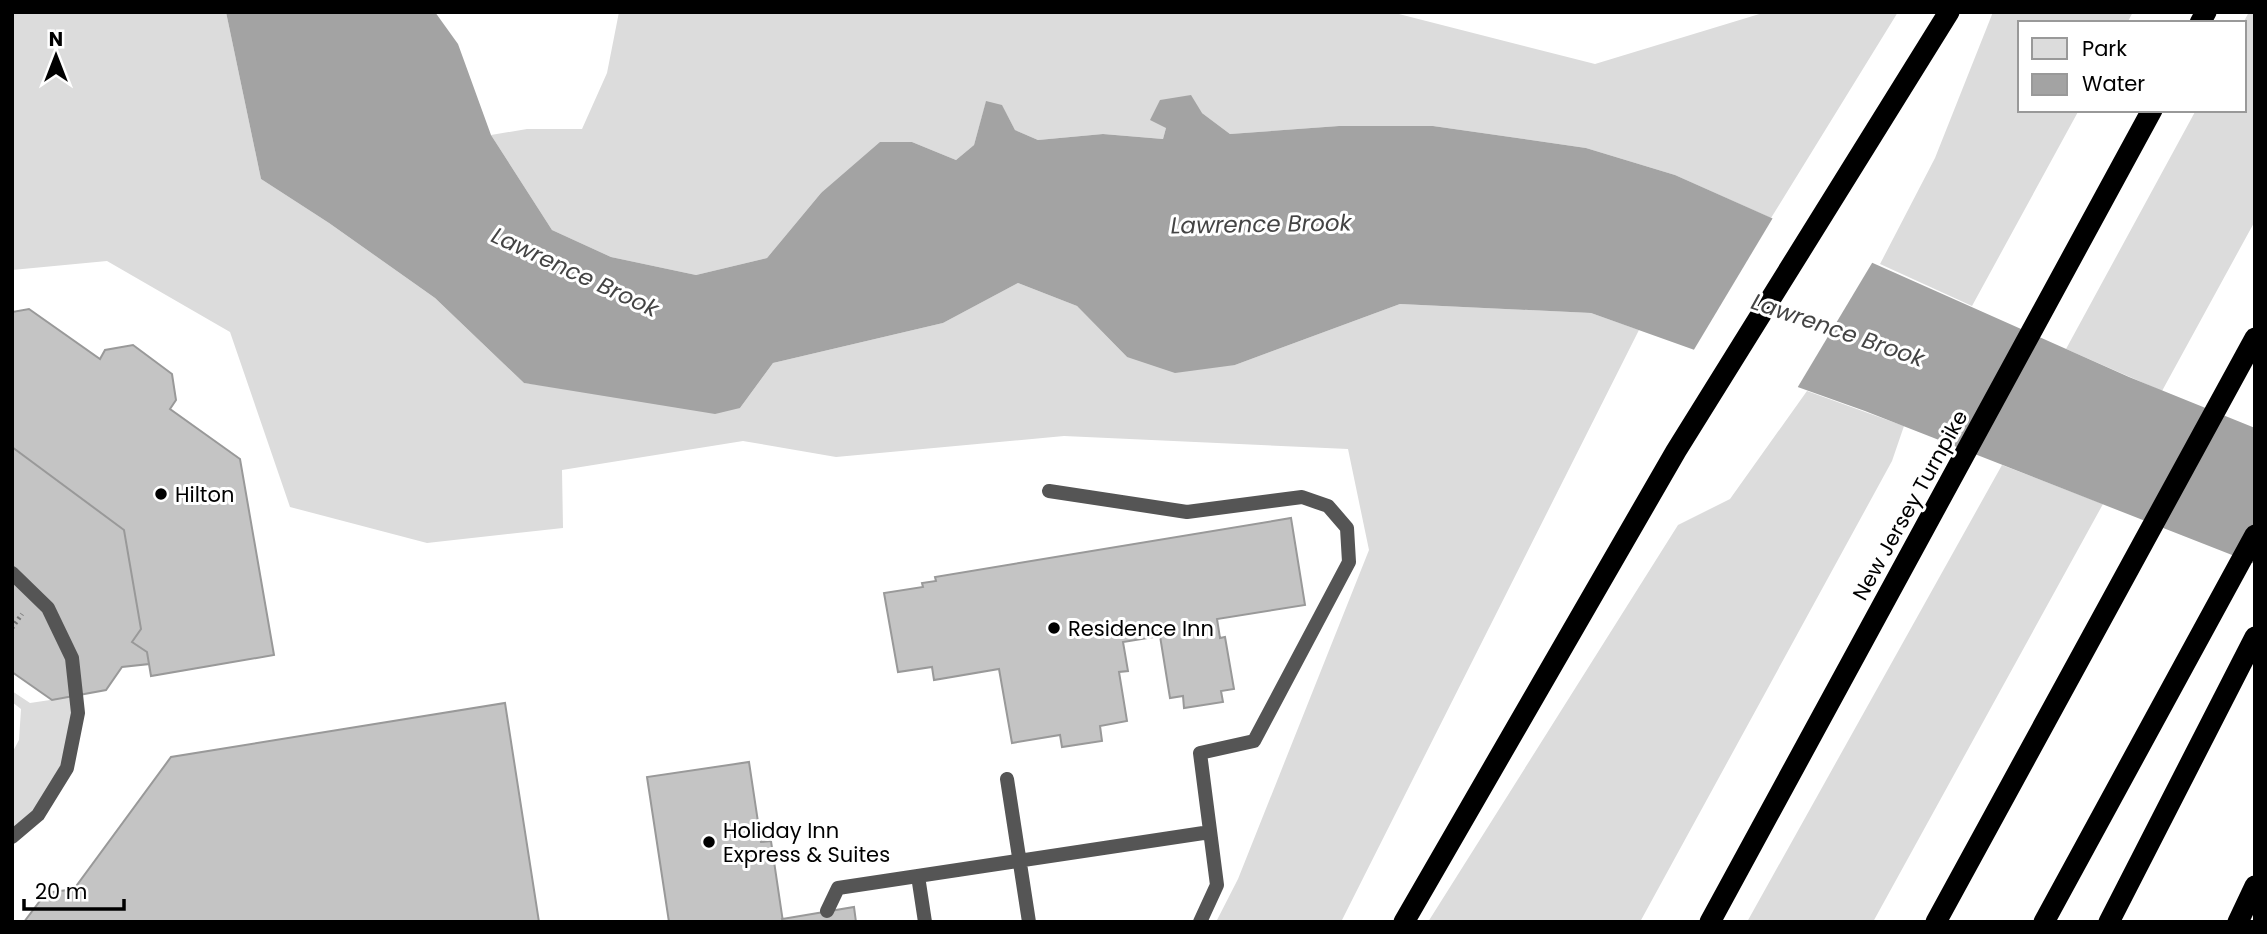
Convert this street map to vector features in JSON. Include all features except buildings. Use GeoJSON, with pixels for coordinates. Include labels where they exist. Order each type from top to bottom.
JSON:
{"type":"FeatureCollection","features":[{"type":"Feature","properties":{"kind":"highway"},"geometry":{"type":"LineString","coordinates":[[1404,922],[1676,451],[1949,12]]}},
{"type":"Feature","properties":{"kind":"highway","name":"New Jersey Turnpike"},"geometry":{"type":"LineString","coordinates":[[1710,922],[2151,112]]}},
{"type":"Feature","properties":{"kind":"highway"},"geometry":{"type":"LineString","coordinates":[[1936,922],[2255,338]]}},
{"type":"Feature","properties":{"kind":"highway"},"geometry":{"type":"LineString","coordinates":[[2044,922],[2255,535]]}},
{"type":"Feature","properties":{"kind":"highway"},"geometry":{"type":"LineString","coordinates":[[2109,922],[2250,645]]}},
{"type":"Feature","properties":{"kind":"highway"},"geometry":{"type":"LineString","coordinates":[[2238,922],[2255,886]]}},
{"type":"Feature","properties":{"kind":"lane"},"geometry":{"type":"LineString","coordinates":[[1049,491],[1187,512],[1302,497],[1328,506],[1347,528],[1349,562],[1254,741],[1200,753],[1217,885],[1200,922]]}},
{"type":"Feature","properties":{"kind":"lane"},"geometry":{"type":"LineString","coordinates":[[12,573],[48,608],[72,658],[78,713],[67,768],[38,815],[12,837]]}},
{"type":"Feature","properties":{"kind":"lane"},"geometry":{"type":"LineString","coordinates":[[1007,779],[1030,922]]}},
{"type":"Feature","properties":{"kind":"lane"},"geometry":{"type":"LineString","coordinates":[[827,911],[838,888],[1210,832]]}},
{"type":"Feature","properties":{"kind":"lane"},"geometry":{"type":"LineString","coordinates":[[918,876],[925,922]]}},
{"type":"Feature","properties":{"kind":"green space"},"geometry":{"type":"Polygon","coordinates":[[[12,12],[226,12],[261,179],[435,298],[524,383],[740,408],[773,363],[943,323],[1018,283],[1077,306],[1127,357],[1235,365],[1400,304],[1591,313],[1639,330],[1341,922],[1216,922],[1238,879],[1369,550],[1348,449],[1064,436],[836,457],[743,441],[562,470],[563,528],[427,543],[290,507],[230,332],[107,261],[12,270],[12,12]]]}},
{"type":"Feature","properties":{"kind":"green space"},"geometry":{"type":"Polygon","coordinates":[[[619,12],[1391,12],[1595,64],[1766,12],[1898,12],[1771,218],[1675,175],[1586,148],[1433,126],[1339,126],[1230,134],[1202,113],[1166,128],[1163,139],[1103,134],[1038,140],[1015,130],[1002,106],[986,102],[974,145],[956,160],[912,142],[821,193],[767,258],[696,275],[611,257],[552,230],[491,135],[527,129],[582,129],[607,73],[619,12]]]}},
{"type":"Feature","properties":{"kind":"green space"},"geometry":{"type":"Polygon","coordinates":[[[1993,12],[2133,12],[2128,21],[2018,21],[2018,112],[2078,112],[1972,306],[1880,264],[1935,158],[1993,12]]]}},
{"type":"Feature","properties":{"kind":"green space"},"geometry":{"type":"Polygon","coordinates":[[[2249,12],[2255,12],[2255,221],[2162,391],[2066,349],[2195,112],[2246,112],[2244,21],[2249,12]]]}},
{"type":"Feature","properties":{"kind":"green space"},"geometry":{"type":"Polygon","coordinates":[[[1807,391],[1904,426],[1892,461],[1640,922],[1428,922],[1678,525],[1730,499],[1807,391]]]}},
{"type":"Feature","properties":{"kind":"green space"},"geometry":{"type":"Polygon","coordinates":[[[2002,465],[2103,504],[1873,922],[1747,922],[2002,465]]]}},
{"type":"Feature","properties":{"kind":"green space"},"geometry":{"type":"Polygon","coordinates":[[[12,691],[30,703],[77,696],[67,768],[12,837],[12,753],[19,740],[21,709],[12,702],[12,691]]]}},
{"type":"Feature","properties":{"kind":"water","name":"Lawrence Brook"},"geometry":{"type":"Polygon","coordinates":[[[226,12],[435,12],[458,44],[491,135],[552,230],[611,257],[696,275],[767,258],[821,193],[880,142],[912,142],[956,160],[974,145],[986,101],[1002,105],[1015,130],[1038,140],[1103,134],[1163,139],[1166,128],[1150,120],[1160,100],[1191,95],[1202,113],[1230,134],[1339,126],[1433,126],[1586,148],[1675,175],[2129,377],[2255,428],[2255,564],[1865,411],[1591,313],[1400,304],[1235,365],[1175,373],[1127,357],[1077,306],[1018,283],[943,323],[773,363],[740,408],[715,414],[524,383],[435,298],[261,179],[226,12]]]}},
{"type":"Feature","properties":{"kind":"pier"},"geometry":{"type":"Polygon","coordinates":[[[1774,216],[1875,258],[1796,390],[1692,353],[1774,216]]]}},
{"type":"Feature","properties":{"kind":"place","name":"Hilton"},"geometry":{"type":"Point","coordinates":[161,494]}},
{"type":"Feature","properties":{"kind":"place","name":"Residence Inn"},"geometry":{"type":"Point","coordinates":[1054,628]}},
{"type":"Feature","properties":{"kind":"place","name":"Holiday Inn Express & Suites"},"geometry":{"type":"Point","coordinates":[709,842]}}]}
